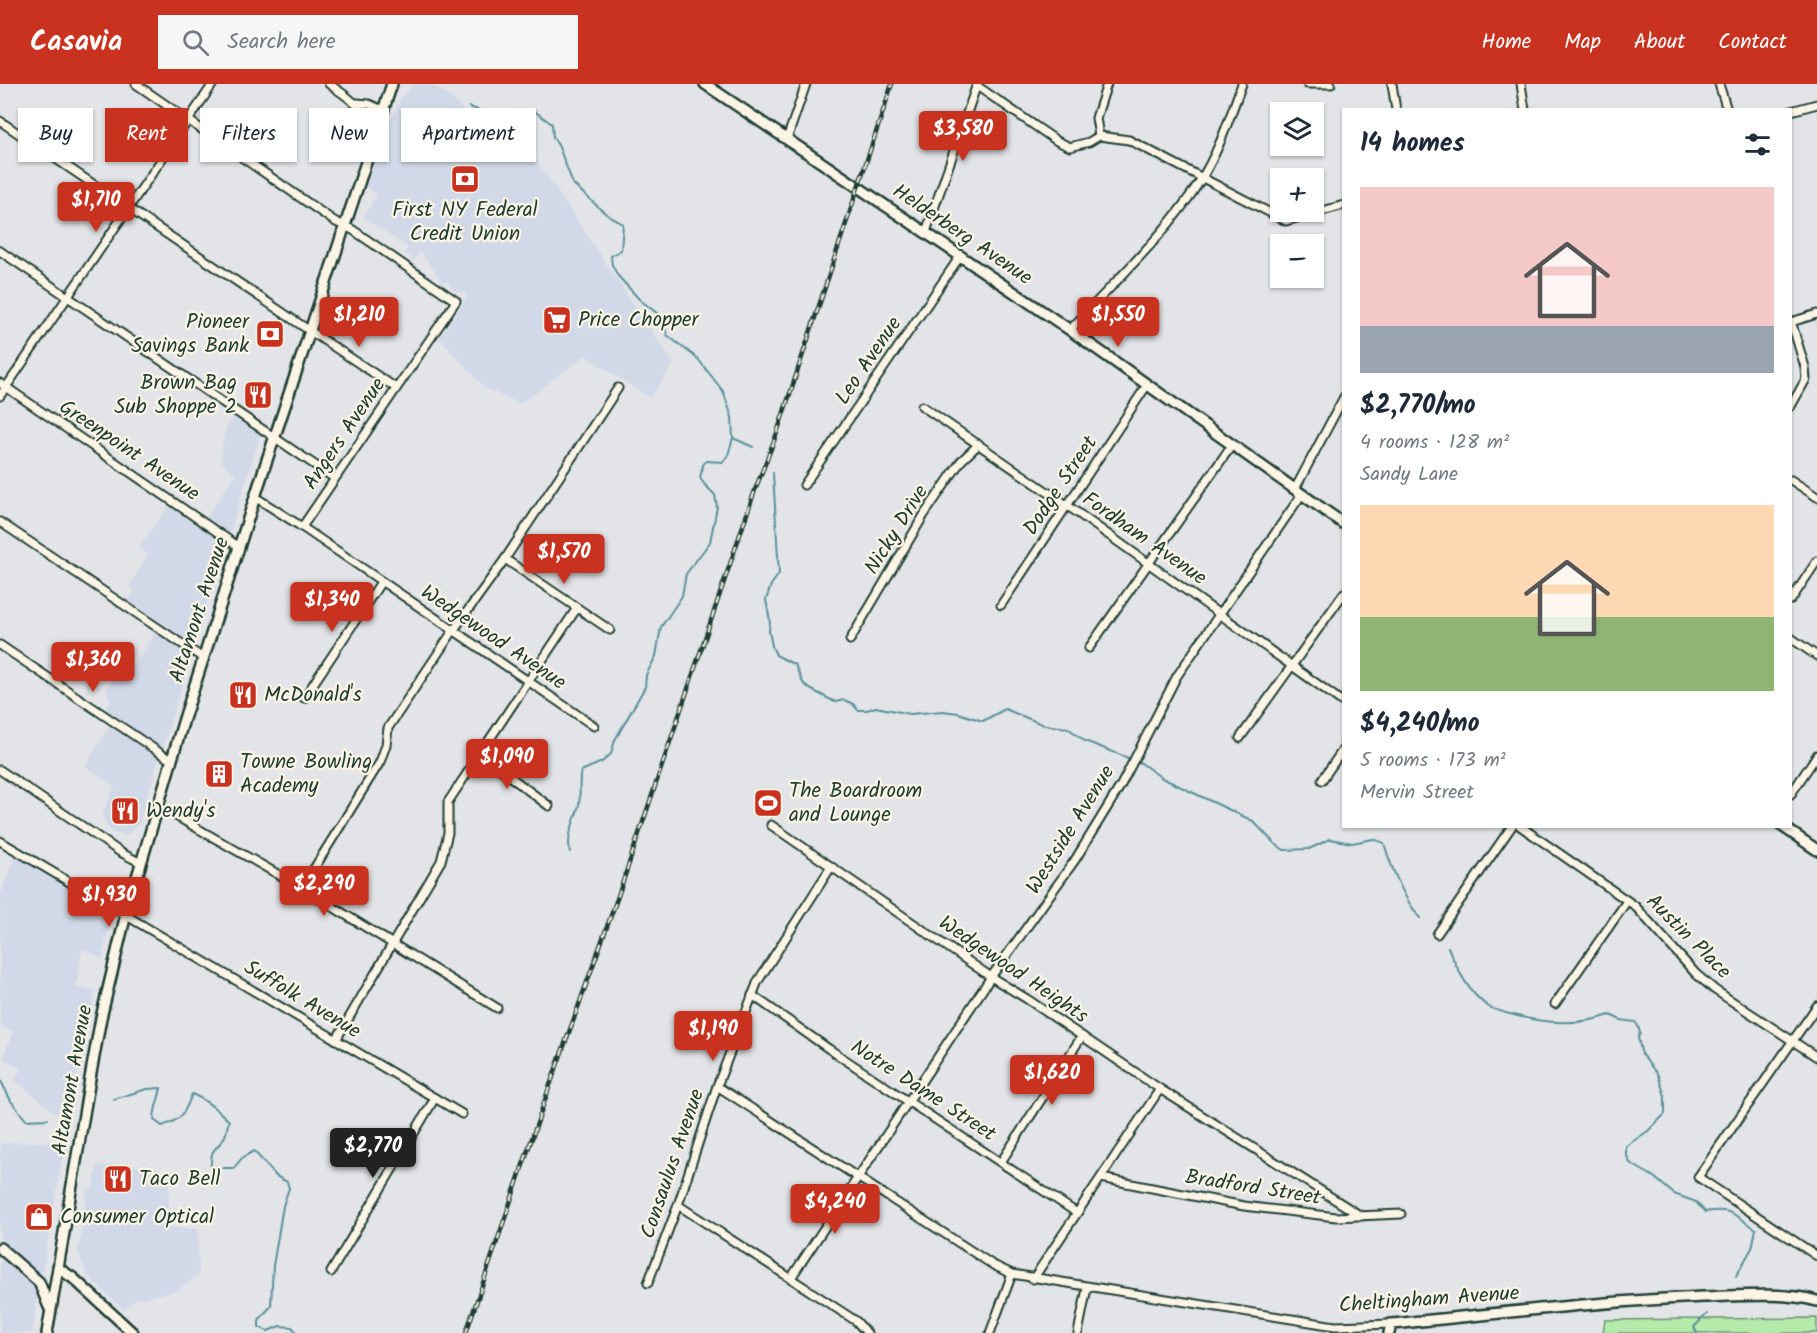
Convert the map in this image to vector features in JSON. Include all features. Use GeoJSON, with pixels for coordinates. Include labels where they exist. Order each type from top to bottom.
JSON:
{"type":"FeatureCollection","features":[{"type":"Feature","properties":{"kind":"main road","name":"Altamont Avenue"},"geometry":{"type":"LineString","coordinates":[[383,108],[392,84]]}},
{"type":"Feature","properties":{"kind":"main road","name":"Helderberg Avenue"},"geometry":{"type":"LineString","coordinates":[[705,84],[1070,330],[1342,523]]}},
{"type":"Feature","properties":{"kind":"main road","name":"Altamont Avenue"},"geometry":{"type":"LineString","coordinates":[[47,1333],[99,1029],[126,914],[203,658],[366,162]]}},
{"type":"Feature","properties":{"kind":"main road"},"geometry":{"type":"LineString","coordinates":[[1785,828],[1817,850]]}},
{"type":"Feature","properties":{"kind":"main road"},"geometry":{"type":"LineString","coordinates":[[0,1248],[39,1282],[50,1311]]}},
{"type":"Feature","properties":{"kind":"main road"},"geometry":{"type":"LineString","coordinates":[[58,1268],[73,1278],[134,1333]]}},
{"type":"Feature","properties":{"kind":"main road","name":"Cheltingham Avenue"},"geometry":{"type":"LineString","coordinates":[[1390,1328],[1654,1299],[1746,1296],[1805,1298],[1817,1301]]}},
{"type":"Feature","properties":{"kind":"street"},"geometry":{"type":"LineString","coordinates":[[136,84],[333,221],[345,226]]}},
{"type":"Feature","properties":{"kind":"street"},"geometry":{"type":"LineString","coordinates":[[0,396],[3,385],[67,297],[213,84]]}},
{"type":"Feature","properties":{"kind":"street"},"geometry":{"type":"LineString","coordinates":[[329,84],[357,103],[360,108]]}},
{"type":"Feature","properties":{"kind":"street"},"geometry":{"type":"LineString","coordinates":[[787,139],[806,84]]}},
{"type":"Feature","properties":{"kind":"street"},"geometry":{"type":"LineString","coordinates":[[1099,136],[1096,118],[1107,84]]}},
{"type":"Feature","properties":{"kind":"street"},"geometry":{"type":"LineString","coordinates":[[1070,330],[1178,214],[1202,179],[1225,130],[1242,84]]}},
{"type":"Feature","properties":{"kind":"street"},"geometry":{"type":"LineString","coordinates":[[1307,84],[1331,84]]}},
{"type":"Feature","properties":{"kind":"street"},"geometry":{"type":"LineString","coordinates":[[1392,84],[1396,108]]}},
{"type":"Feature","properties":{"kind":"street"},"geometry":{"type":"LineString","coordinates":[[1521,84],[1525,108]]}},
{"type":"Feature","properties":{"kind":"street"},"geometry":{"type":"LineString","coordinates":[[1719,84],[1726,108]]}},
{"type":"Feature","properties":{"kind":"street"},"geometry":{"type":"LineString","coordinates":[[926,232],[977,85],[1057,141],[1070,147],[1089,142],[1099,136],[1129,140],[1286,221],[1342,206]]}},
{"type":"Feature","properties":{"kind":"street"},"geometry":{"type":"LineString","coordinates":[[357,103],[369,104],[378,108]]}},
{"type":"Feature","properties":{"kind":"street"},"geometry":{"type":"LineString","coordinates":[[1792,111],[1817,104]]}},
{"type":"Feature","properties":{"kind":"street"},"geometry":{"type":"LineString","coordinates":[[0,121],[396,388]]}},
{"type":"Feature","properties":{"kind":"street","name":"Angers Avenue"},"geometry":{"type":"LineString","coordinates":[[302,527],[456,301],[345,226]]}},
{"type":"Feature","properties":{"kind":"street"},"geometry":{"type":"LineString","coordinates":[[0,251],[334,478]]}},
{"type":"Feature","properties":{"kind":"street","name":"Leo Avenue"},"geometry":{"type":"LineString","coordinates":[[804,485],[961,255]]}},
{"type":"Feature","properties":{"kind":"street"},"geometry":{"type":"LineString","coordinates":[[1792,322],[1817,314]]}},
{"type":"Feature","properties":{"kind":"street"},"geometry":{"type":"LineString","coordinates":[[1792,325],[1805,367],[1806,379],[1792,404]]}},
{"type":"Feature","properties":{"kind":"street","name":"Greenpoint Avenue"},"geometry":{"type":"LineString","coordinates":[[3,385],[239,547]]}},
{"type":"Feature","properties":{"kind":"street","name":"Dodge Street"},"geometry":{"type":"LineString","coordinates":[[1000,605],[1147,385]]}},
{"type":"Feature","properties":{"kind":"street"},"geometry":{"type":"LineString","coordinates":[[302,888],[380,762],[386,745],[388,728],[505,559],[618,388]]}},
{"type":"Feature","properties":{"kind":"street","name":"Westside Avenue"},"geometry":{"type":"LineString","coordinates":[[791,1278],[991,977],[1075,860],[1136,755],[1177,676],[1298,492],[1342,401]]}},
{"type":"Feature","properties":{"kind":"street","name":"Fordham Avenue"},"geometry":{"type":"LineString","coordinates":[[922,406],[1068,506],[1342,702]]}},
{"type":"Feature","properties":{"kind":"street","name":"Nicky Drive"},"geometry":{"type":"LineString","coordinates":[[849,640],[924,515],[961,461],[979,444]]}},
{"type":"Feature","properties":{"kind":"street"},"geometry":{"type":"LineString","coordinates":[[1089,648],[1232,445]]}},
{"type":"Feature","properties":{"kind":"street"},"geometry":{"type":"LineString","coordinates":[[1792,481],[1817,497]]}},
{"type":"Feature","properties":{"kind":"street","name":"Wedgewood Avenue"},"geometry":{"type":"LineString","coordinates":[[255,497],[594,726]]}},
{"type":"Feature","properties":{"kind":"street"},"geometry":{"type":"LineString","coordinates":[[0,522],[203,658]]}},
{"type":"Feature","properties":{"kind":"street"},"geometry":{"type":"LineString","coordinates":[[505,559],[610,630]]}},
{"type":"Feature","properties":{"kind":"street"},"geometry":{"type":"LineString","coordinates":[[1792,598],[1817,561]]}},
{"type":"Feature","properties":{"kind":"street"},"geometry":{"type":"LineString","coordinates":[[304,698],[381,582]]}},
{"type":"Feature","properties":{"kind":"street"},"geometry":{"type":"LineString","coordinates":[[1240,738],[1342,596]]}},
{"type":"Feature","properties":{"kind":"street"},"geometry":{"type":"LineString","coordinates":[[336,1040],[441,861],[448,833],[448,802],[577,608]]}},
{"type":"Feature","properties":{"kind":"street"},"geometry":{"type":"LineString","coordinates":[[1792,639],[1817,656]]}},
{"type":"Feature","properties":{"kind":"street"},"geometry":{"type":"LineString","coordinates":[[0,645],[171,760]]}},
{"type":"Feature","properties":{"kind":"street"},"geometry":{"type":"LineString","coordinates":[[1322,780],[1342,751]]}},
{"type":"Feature","properties":{"kind":"street"},"geometry":{"type":"LineString","coordinates":[[480,754],[549,806]]}},
{"type":"Feature","properties":{"kind":"street"},"geometry":{"type":"LineString","coordinates":[[1792,792],[1817,755]]}},
{"type":"Feature","properties":{"kind":"street"},"geometry":{"type":"LineString","coordinates":[[0,770],[120,852],[141,863]]}},
{"type":"Feature","properties":{"kind":"street"},"geometry":{"type":"LineString","coordinates":[[157,808],[167,811],[302,888],[497,1008]]}},
{"type":"Feature","properties":{"kind":"street","name":"Wedgewood Heights"},"geometry":{"type":"LineString","coordinates":[[771,825],[991,977],[1160,1089],[1361,1216]]}},
{"type":"Feature","properties":{"kind":"street"},"geometry":{"type":"LineString","coordinates":[[1437,934],[1511,828]]}},
{"type":"Feature","properties":{"kind":"street","name":"Austin Place"},"geometry":{"type":"LineString","coordinates":[[1523,828],[1635,906],[1696,974],[1714,990],[1817,1057]]}},
{"type":"Feature","properties":{"kind":"street","name":"Suffolk Avenue"},"geometry":{"type":"LineString","coordinates":[[0,841],[462,1114]]}},
{"type":"Feature","properties":{"kind":"street","name":"Consaulus Avenue"},"geometry":{"type":"LineString","coordinates":[[648,1283],[678,1205],[717,1086],[752,995],[765,968],[831,867]]}},
{"type":"Feature","properties":{"kind":"street"},"geometry":{"type":"LineString","coordinates":[[1555,1004],[1627,901]]}},
{"type":"Feature","properties":{"kind":"street","name":"Notre Dame Street"},"geometry":{"type":"LineString","coordinates":[[752,995],[1077,1213]]}},
{"type":"Feature","properties":{"kind":"street"},"geometry":{"type":"LineString","coordinates":[[1817,1006],[1698,1177],[1817,1256]]}},
{"type":"Feature","properties":{"kind":"street"},"geometry":{"type":"LineString","coordinates":[[1001,1162],[1082,1036]]}},
{"type":"Feature","properties":{"kind":"street","name":"Cheltingham Avenue"},"geometry":{"type":"LineString","coordinates":[[717,1086],[993,1265],[1012,1275],[1335,1326],[1390,1328]]}},
{"type":"Feature","properties":{"kind":"street"},"geometry":{"type":"LineString","coordinates":[[1033,1279],[1160,1089]]}},
{"type":"Feature","properties":{"kind":"street"},"geometry":{"type":"LineString","coordinates":[[331,1272],[435,1098]]}},
{"type":"Feature","properties":{"kind":"street","name":"Bradford Street"},"geometry":{"type":"LineString","coordinates":[[1101,1178],[1244,1206],[1336,1217],[1401,1214]]}},
{"type":"Feature","properties":{"kind":"street"},"geometry":{"type":"LineString","coordinates":[[678,1205],[855,1321],[867,1332]]}},
{"type":"Feature","properties":{"kind":"street"},"geometry":{"type":"LineString","coordinates":[[991,1330],[1012,1275]]}},
{"type":"Feature","properties":{"kind":"street"},"geometry":{"type":"LineString","coordinates":[[1077,1333],[1087,1288]]}},
{"type":"Feature","properties":{"kind":"shaded area"},"geometry":{"type":"Polygon","coordinates":[[[413,84],[432,84],[462,108],[401,108],[401,162],[536,162],[536,159],[674,364],[650,398],[585,356],[520,404],[485,388],[439,338],[467,298],[465,293],[453,290],[447,281],[443,282],[420,252],[414,261],[405,253],[408,248],[363,217],[377,194],[366,187],[374,162],[389,162],[389,124],[400,100],[413,84]]]}},
{"type":"Feature","properties":{"kind":"shaded area"},"geometry":{"type":"Polygon","coordinates":[[[233,414],[261,433],[139,823],[127,835],[113,833],[102,816],[114,786],[85,766],[114,719],[103,711],[111,701],[107,695],[107,687],[123,668],[130,672],[161,623],[128,600],[135,590],[129,586],[148,555],[139,546],[169,506],[200,527],[235,474],[220,460],[225,431],[233,414]]]}},
{"type":"Feature","properties":{"kind":"shaded area"},"geometry":{"type":"Polygon","coordinates":[[[16,853],[112,913],[102,959],[82,949],[76,988],[96,990],[72,1097],[61,1118],[15,1080],[21,1068],[3,1058],[13,1031],[0,1027],[0,895],[16,853]]]}},
{"type":"Feature","properties":{"kind":"shaded area"},"geometry":{"type":"Polygon","coordinates":[[[65,1141],[32,1333],[0,1333],[0,1143],[65,1141]]]}},
{"type":"Feature","properties":{"kind":"shaded area"},"geometry":{"type":"Polygon","coordinates":[[[97,1165],[157,1167],[169,1177],[169,1227],[198,1229],[199,1275],[177,1291],[136,1299],[124,1310],[87,1275],[78,1253],[87,1189],[93,1189],[97,1165]]]}},
{"type":"Feature","properties":{"kind":"green space"},"geometry":{"type":"Polygon","coordinates":[[[1817,1318],[1817,1333],[1603,1333],[1605,1320],[1817,1318]]]}},
{"type":"Feature","properties":{"kind":"waterway"},"geometry":{"type":"LineString","coordinates":[[469,107],[497,120],[514,111],[533,110],[552,124],[553,137],[573,184],[606,214],[623,224],[621,250],[611,256],[612,265],[618,276],[640,300],[662,317],[667,335],[698,359],[723,391],[732,417],[733,438],[753,447]]}},
{"type":"Feature","properties":{"kind":"waterway"},"geometry":{"type":"LineString","coordinates":[[570,852],[570,834],[579,805],[581,771],[602,762],[611,754],[615,740],[645,687],[646,675],[656,656],[661,627],[682,596],[686,574],[710,542],[717,507],[715,495],[700,478],[703,465],[706,461],[723,462],[728,455],[733,438]]}},
{"type":"Feature","properties":{"kind":"waterway"},"geometry":{"type":"LineString","coordinates":[[773,473],[779,574],[771,585],[766,600],[770,621],[769,631],[776,655],[795,665],[803,683],[810,689],[835,702],[844,700],[853,704],[858,710],[876,707],[910,714],[943,711],[983,721],[1005,709],[1044,725],[1068,728],[1085,741],[1141,763],[1162,778],[1253,821],[1284,850],[1309,849],[1330,839],[1352,843],[1373,839],[1384,843],[1398,882],[1420,918]]}},
{"type":"Feature","properties":{"kind":"waterway"},"geometry":{"type":"LineString","coordinates":[[1448,947],[1475,995],[1493,1009],[1545,1021],[1584,1021],[1610,1015],[1621,1020],[1635,1022],[1640,1033],[1638,1038],[1642,1055],[1658,1075],[1665,1096],[1665,1114],[1648,1131],[1626,1146],[1626,1154],[1630,1163],[1654,1177],[1674,1194],[1696,1202],[1705,1212],[1728,1212],[1756,1229],[1752,1248],[1736,1276]]}},
{"type":"Feature","properties":{"kind":"waterway"},"geometry":{"type":"LineString","coordinates":[[0,1079],[11,1101],[26,1120],[48,1119]]}},
{"type":"Feature","properties":{"kind":"waterway"},"geometry":{"type":"LineString","coordinates":[[114,1099],[147,1089],[161,1088],[154,1120],[162,1126],[182,1115],[192,1094],[197,1096],[229,1121],[225,1136],[213,1151],[211,1166],[234,1168],[242,1158],[254,1151],[276,1176],[287,1182],[289,1188],[283,1206],[273,1266],[271,1306],[259,1320],[259,1327],[268,1331],[280,1326],[292,1327],[297,1333]]}},
{"type":"Feature","properties":{"kind":"waterway"},"geometry":{"type":"LineString","coordinates":[[1697,1333],[1694,1327],[1707,1314]]}},
{"type":"Feature","properties":{"kind":"railway"},"geometry":{"type":"LineString","coordinates":[[466,1333],[549,1088],[618,896],[755,490],[777,433],[892,84]]}},
{"type":"Feature","properties":{"kind":"place","name":"First NY Federal Credit Union"},"geometry":{"type":"Point","coordinates":[465,179]}},
{"type":"Feature","properties":{"kind":"place","name":"Price Chopper"},"geometry":{"type":"Point","coordinates":[557,320]}},
{"type":"Feature","properties":{"kind":"place","name":"Pioneer Savings Bank"},"geometry":{"type":"Point","coordinates":[270,334]}},
{"type":"Feature","properties":{"kind":"place","name":"Brown Bag Sub Shoppe 2"},"geometry":{"type":"Point","coordinates":[258,395]}},
{"type":"Feature","properties":{"kind":"place","name":"McDonald's"},"geometry":{"type":"Point","coordinates":[243,695]}},
{"type":"Feature","properties":{"kind":"place","name":"Towne Bowling Academy"},"geometry":{"type":"Point","coordinates":[219,774]}},
{"type":"Feature","properties":{"kind":"place","name":"The Boardroom and Lounge"},"geometry":{"type":"Point","coordinates":[768,803]}},
{"type":"Feature","properties":{"kind":"place","name":"Wendy's"},"geometry":{"type":"Point","coordinates":[125,811]}},
{"type":"Feature","properties":{"kind":"place","name":"Taco Bell"},"geometry":{"type":"Point","coordinates":[118,1179]}},
{"type":"Feature","properties":{"kind":"place","name":"Consumer Optical"},"geometry":{"type":"Point","coordinates":[39,1217]}}]}
